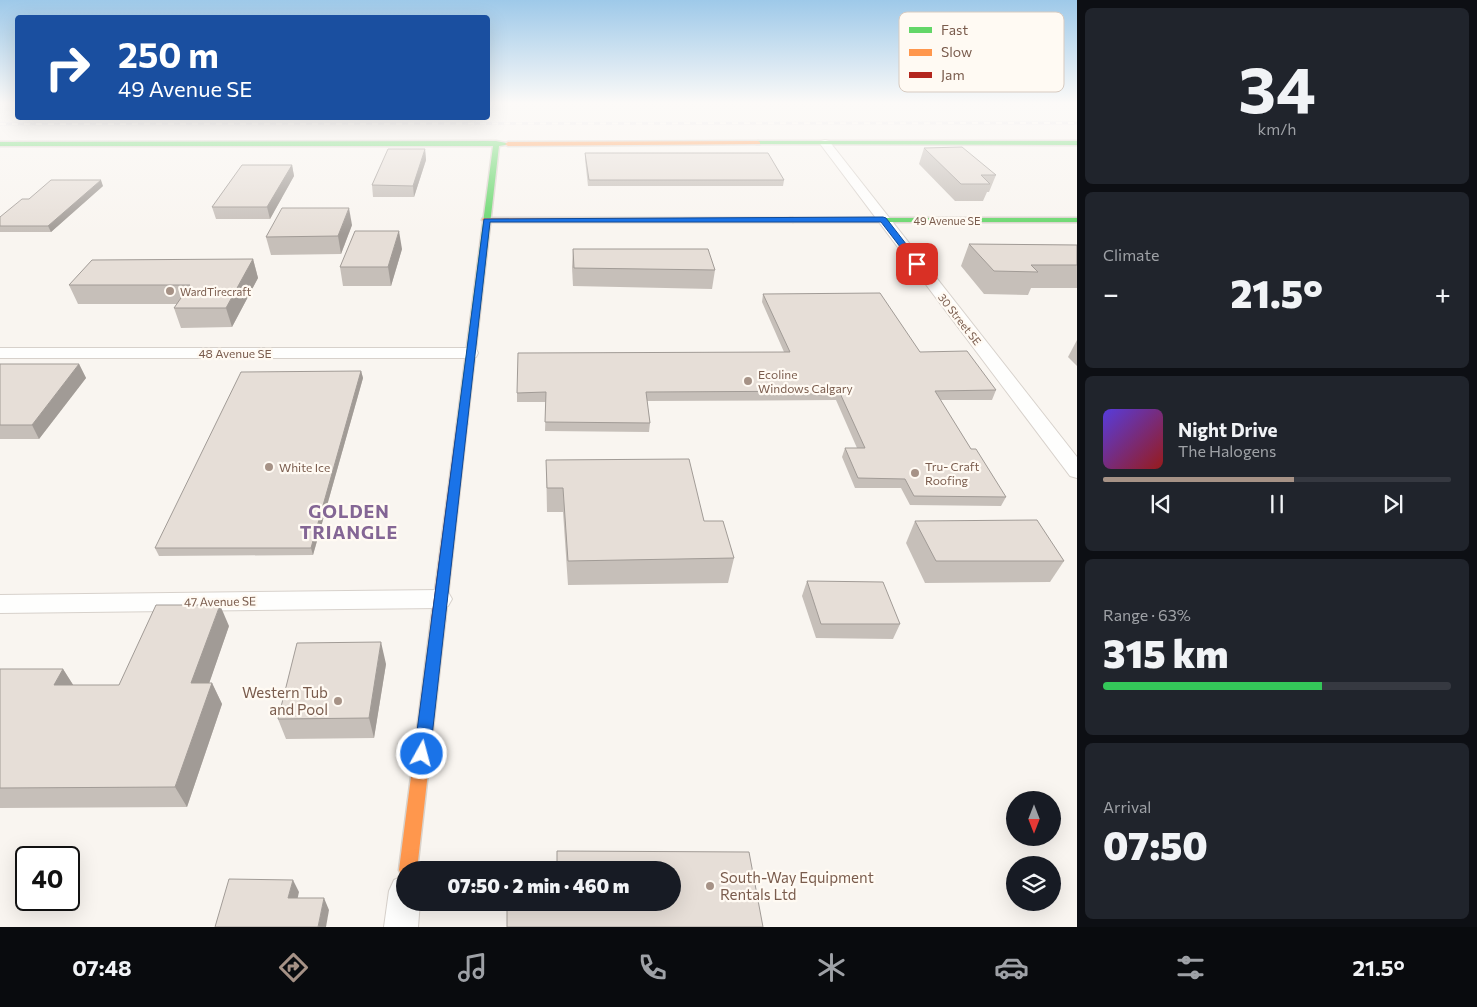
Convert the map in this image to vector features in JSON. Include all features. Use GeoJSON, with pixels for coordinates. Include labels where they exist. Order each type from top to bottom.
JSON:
{"type":"FeatureCollection","features":[{"type":"Feature","properties":{"kind":"street"},"geometry":{"type":"LineString","coordinates":[[409,861],[495,147]]}},
{"type":"Feature","properties":{"kind":"street","name":"30 Street SE"},"geometry":{"type":"LineString","coordinates":[[828,147],[1077,472]]}},
{"type":"Feature","properties":{"kind":"street","name":"49 Avenue SE"},"geometry":{"type":"LineString","coordinates":[[486,220],[1077,220]]}},
{"type":"Feature","properties":{"kind":"street","name":"48 Avenue SE"},"geometry":{"type":"LineString","coordinates":[[0,353],[470,353]]}},
{"type":"Feature","properties":{"kind":"street","name":"47 Avenue SE"},"geometry":{"type":"LineString","coordinates":[[0,604],[440,599]]}},
{"type":"Feature","properties":{"kind":"street"},"geometry":{"type":"LineString","coordinates":[[401,927],[403,911]]}},
{"type":"Feature","properties":{"kind":"building"},"geometry":{"type":"Polygon","coordinates":[[[962,147],[996,175],[981,175],[990,184],[961,184],[924,148],[962,147]]]}},
{"type":"Feature","properties":{"kind":"building"},"geometry":{"type":"Polygon","coordinates":[[[388,149],[425,149],[413,186],[372,185],[388,149]]]}},
{"type":"Feature","properties":{"kind":"building"},"geometry":{"type":"Polygon","coordinates":[[[585,153],[768,153],[784,180],[589,180],[585,153]]]}},
{"type":"Feature","properties":{"kind":"building"},"geometry":{"type":"Polygon","coordinates":[[[242,165],[292,165],[267,207],[212,207],[242,165]]]}},
{"type":"Feature","properties":{"kind":"building"},"geometry":{"type":"Polygon","coordinates":[[[51,180],[101,180],[48,226],[0,226],[0,217],[22,199],[29,199],[51,180]]]}},
{"type":"Feature","properties":{"kind":"building"},"geometry":{"type":"Polygon","coordinates":[[[282,208],[349,208],[338,236],[266,237],[282,208]]]}},
{"type":"Feature","properties":{"kind":"building"},"geometry":{"type":"Polygon","coordinates":[[[355,231],[399,231],[388,267],[340,267],[355,231]]]}},
{"type":"Feature","properties":{"kind":"building"},"geometry":{"type":"Polygon","coordinates":[[[969,244],[1077,245],[1077,265],[1031,265],[1038,272],[994,271],[969,244]]]}},
{"type":"Feature","properties":{"kind":"building"},"geometry":{"type":"Polygon","coordinates":[[[573,249],[708,249],[715,270],[574,268],[573,249]]]}},
{"type":"Feature","properties":{"kind":"building"},"geometry":{"type":"Polygon","coordinates":[[[253,259],[226,308],[174,308],[190,285],[69,285],[92,260],[253,259]]]}},
{"type":"Feature","properties":{"kind":"building"},"geometry":{"type":"Polygon","coordinates":[[[880,293],[920,352],[967,351],[996,390],[935,391],[971,449],[976,449],[1006,497],[914,496],[905,479],[858,478],[845,448],[865,448],[839,391],[646,392],[650,423],[545,422],[546,392],[517,393],[518,353],[790,352],[763,294],[880,293]]]}},
{"type":"Feature","properties":{"kind":"building"},"geometry":{"type":"Polygon","coordinates":[[[0,364],[79,364],[32,425],[0,425],[0,364]]]}},
{"type":"Feature","properties":{"kind":"building","name":"White Ice"},"geometry":{"type":"Polygon","coordinates":[[[361,371],[311,548],[155,548],[241,372],[361,371]]]}},
{"type":"Feature","properties":{"kind":"building"},"geometry":{"type":"Polygon","coordinates":[[[689,459],[704,521],[723,521],[734,558],[568,561],[563,488],[547,488],[546,460],[689,459]]]}},
{"type":"Feature","properties":{"kind":"building"},"geometry":{"type":"Polygon","coordinates":[[[1037,520],[1064,561],[936,561],[915,521],[1037,520]]]}},
{"type":"Feature","properties":{"kind":"building"},"geometry":{"type":"Polygon","coordinates":[[[807,581],[883,582],[900,624],[821,624],[807,581]]]}},
{"type":"Feature","properties":{"kind":"building"},"geometry":{"type":"Polygon","coordinates":[[[156,605],[220,605],[191,683],[212,683],[175,787],[0,788],[0,669],[63,669],[54,685],[119,685],[156,605]]]}},
{"type":"Feature","properties":{"kind":"building","name":"Western Tub and Pool"},"geometry":{"type":"Polygon","coordinates":[[[381,642],[369,718],[278,719],[297,643],[381,642]]]}},
{"type":"Feature","properties":{"kind":"building","name":"South-Way Equipment Rentals Ltd"},"geometry":{"type":"Polygon","coordinates":[[[557,851],[749,852],[763,927],[507,927],[507,911],[681,911],[681,861],[557,861],[557,851]]]}},
{"type":"Feature","properties":{"kind":"building"},"geometry":{"type":"Polygon","coordinates":[[[229,879],[293,880],[288,898],[324,898],[318,927],[215,927],[229,879]]]}},
{"type":"Feature","properties":{"kind":"traffic: fast"},"geometry":{"type":"LineString","coordinates":[[462,424],[495,147]]}},
{"type":"Feature","properties":{"kind":"traffic: fast"},"geometry":{"type":"LineString","coordinates":[[793,220],[1077,220]]}},
{"type":"Feature","properties":{"kind":"traffic: slow"},"geometry":{"type":"LineString","coordinates":[[486,220],[793,220]]}},
{"type":"Feature","properties":{"kind":"traffic: slow"},"geometry":{"type":"LineString","coordinates":[[409,861],[438,621]]}},
{"type":"Feature","properties":{"kind":"traffic: jam"},"geometry":{"type":"LineString","coordinates":[[438,621],[462,424]]}},
{"type":"Feature","properties":{"kind":"place","name":"WardTirecraft"},"geometry":{"type":"Point","coordinates":[170,291]}},
{"type":"Feature","properties":{"kind":"place","name":"Ecoline Windows Calgary"},"geometry":{"type":"Point","coordinates":[748,381]}},
{"type":"Feature","properties":{"kind":"place","name":"White Ice"},"geometry":{"type":"Point","coordinates":[269,467]}},
{"type":"Feature","properties":{"kind":"place","name":"Tru- Craft Roofing"},"geometry":{"type":"Point","coordinates":[915,473]}},
{"type":"Feature","properties":{"kind":"place","name":"Western Tub and Pool"},"geometry":{"type":"Point","coordinates":[338,701]}},
{"type":"Feature","properties":{"kind":"place","name":"South-Way Equipment Rentals Ltd"},"geometry":{"type":"Point","coordinates":[710,886]}},
{"type":"Feature","properties":{"kind":"district","name":"GOLDEN TRIANGLE"},"geometry":{"type":"Point","coordinates":[349,521]}},
{"type":"Feature","properties":{"kind":"route"},"geometry":{"type":"LineString","coordinates":[[422,754],[486,220],[883,220],[917,264]]}}]}
